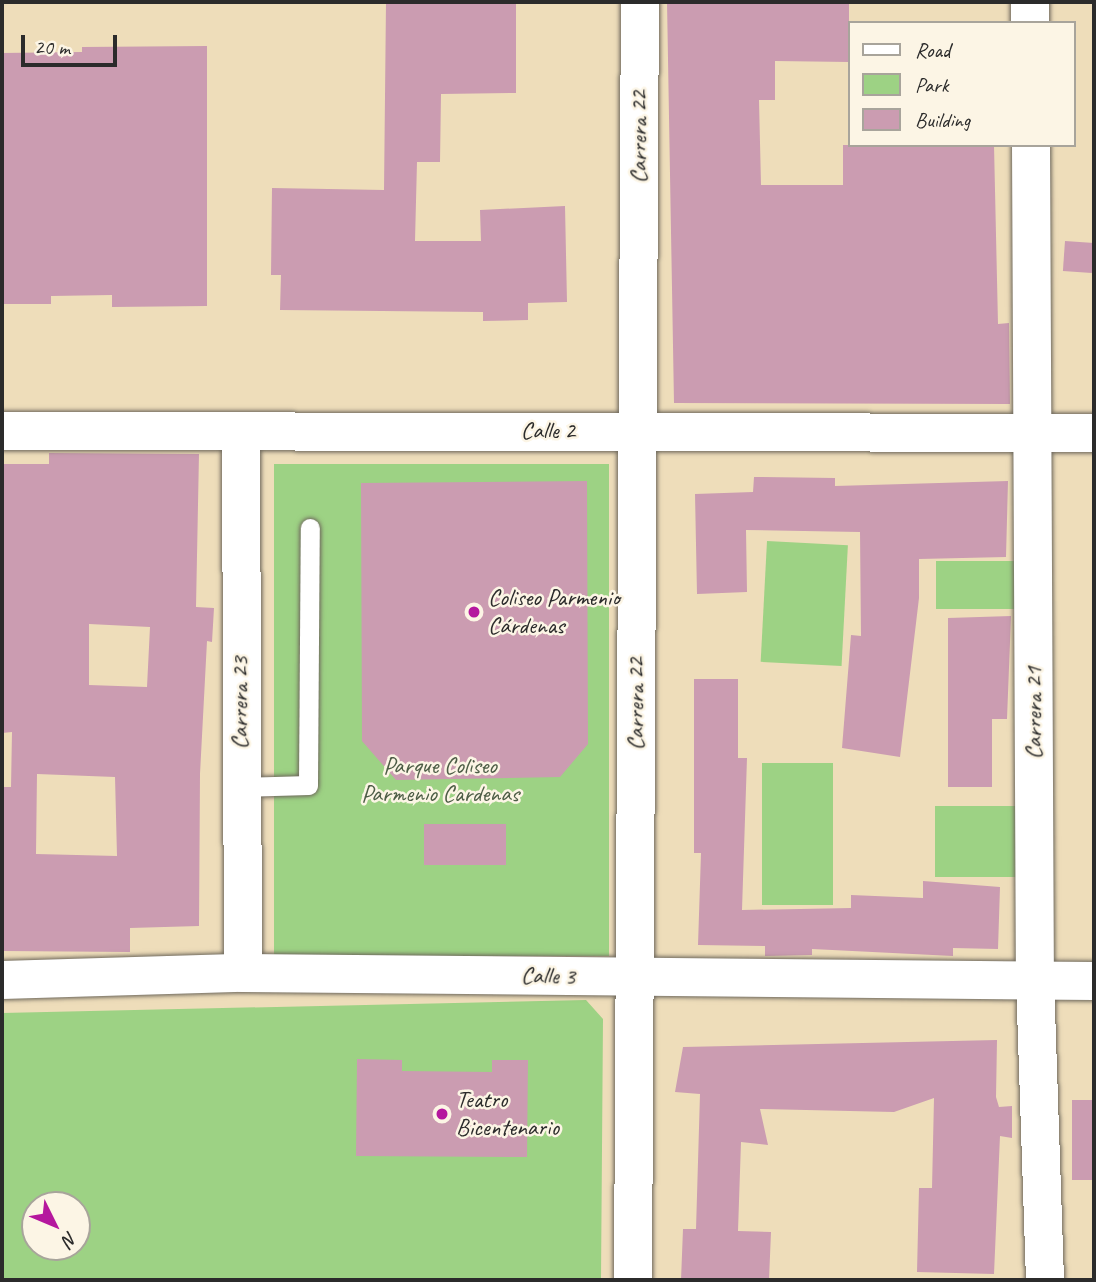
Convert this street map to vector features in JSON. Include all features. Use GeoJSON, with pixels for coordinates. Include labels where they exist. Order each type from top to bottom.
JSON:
{"type":"FeatureCollection","features":[{"type":"Feature","properties":{"kind":"street","name":"Carrera 22"},"geometry":{"type":"LineString","coordinates":[[634,1280],[640,2]]}},
{"type":"Feature","properties":{"kind":"street"},"geometry":{"type":"LineString","coordinates":[[1030,2],[1030,21]]}},
{"type":"Feature","properties":{"kind":"street","name":"Carrera 21"},"geometry":{"type":"LineString","coordinates":[[1031,147],[1035,979],[1045,1280]]}},
{"type":"Feature","properties":{"kind":"street","name":"Calle 2"},"geometry":{"type":"LineString","coordinates":[[2,431],[1094,433]]}},
{"type":"Feature","properties":{"kind":"street","name":"Carrera 23"},"geometry":{"type":"LineString","coordinates":[[241,433],[240,787],[243,973]]}},
{"type":"Feature","properties":{"kind":"street","name":"Calle 3"},"geometry":{"type":"LineString","coordinates":[[2,980],[243,973],[1094,981]]}},
{"type":"Feature","properties":{"kind":"lane"},"geometry":{"type":"LineString","coordinates":[[240,787],[308,785],[310,528]]}},
{"type":"Feature","properties":{"kind":"green space","name":"Parque Coliseo Parmenio Cardenas"},"geometry":{"type":"Polygon","coordinates":[[[274,464],[609,464],[609,956],[274,956],[274,464]]]}},
{"type":"Feature","properties":{"kind":"green space"},"geometry":{"type":"Polygon","coordinates":[[[767,541],[848,545],[842,666],[761,662],[767,541]]]}},
{"type":"Feature","properties":{"kind":"green space"},"geometry":{"type":"Polygon","coordinates":[[[936,561],[1016,561],[1016,609],[936,609],[936,561]]]}},
{"type":"Feature","properties":{"kind":"green space"},"geometry":{"type":"Polygon","coordinates":[[[762,763],[833,763],[833,905],[762,905],[762,763]]]}},
{"type":"Feature","properties":{"kind":"green space"},"geometry":{"type":"Polygon","coordinates":[[[935,806],[1022,806],[1022,877],[935,877],[935,806]]]}},
{"type":"Feature","properties":{"kind":"green space"},"geometry":{"type":"Polygon","coordinates":[[[586,1000],[603,1019],[601,1280],[2,1280],[2,1013],[586,1000]]]}},
{"type":"Feature","properties":{"kind":"building"},"geometry":{"type":"Polygon","coordinates":[[[386,2],[516,2],[516,93],[441,94],[440,162],[417,162],[415,241],[481,241],[480,210],[565,206],[567,302],[528,303],[528,320],[483,321],[483,312],[280,310],[281,275],[271,275],[272,188],[384,190],[386,2]]]}},
{"type":"Feature","properties":{"kind":"building"},"geometry":{"type":"Polygon","coordinates":[[[667,2],[849,2],[848,62],[775,61],[775,100],[759,100],[761,185],[843,185],[843,145],[994,147],[998,324],[1009,323],[1010,404],[674,403],[667,2]]]}},
{"type":"Feature","properties":{"kind":"building"},"geometry":{"type":"Polygon","coordinates":[[[207,46],[207,306],[112,307],[112,295],[51,296],[51,304],[2,304],[2,53],[82,52],[82,47],[207,46]]]}},
{"type":"Feature","properties":{"kind":"building"},"geometry":{"type":"Polygon","coordinates":[[[1065,241],[1094,243],[1092,273],[1063,271],[1065,241]]]}},
{"type":"Feature","properties":{"kind":"building"},"geometry":{"type":"Polygon","coordinates":[[[49,453],[199,454],[196,607],[214,608],[212,642],[207,641],[200,774],[199,926],[130,928],[130,952],[2,951],[2,787],[11,787],[12,732],[2,733],[2,464],[49,464],[49,453]],[[89,624],[89,685],[147,687],[150,627],[89,624]],[[37,774],[36,854],[117,856],[115,777],[37,774]]]}},
{"type":"Feature","properties":{"kind":"building"},"geometry":{"type":"Polygon","coordinates":[[[754,477],[835,478],[835,486],[1008,481],[1006,557],[919,559],[919,598],[900,757],[842,748],[851,635],[861,636],[860,532],[746,530],[747,592],[697,594],[695,494],[753,492],[754,477]]]}},
{"type":"Feature","properties":{"kind":"building","name":"Coliseo Parmenio Cárdenas"},"geometry":{"type":"Polygon","coordinates":[[[587,481],[588,744],[560,777],[396,780],[362,741],[361,483],[587,481]]]}},
{"type":"Feature","properties":{"kind":"building"},"geometry":{"type":"Polygon","coordinates":[[[1011,616],[1007,719],[992,719],[992,787],[948,787],[948,618],[1011,616]]]}},
{"type":"Feature","properties":{"kind":"building"},"geometry":{"type":"Polygon","coordinates":[[[694,679],[738,679],[738,758],[747,758],[742,910],[851,908],[851,895],[923,898],[923,881],[1000,887],[998,949],[953,948],[953,956],[812,949],[812,955],[765,956],[765,946],[698,945],[701,853],[694,853],[694,679]]]}},
{"type":"Feature","properties":{"kind":"building"},"geometry":{"type":"Polygon","coordinates":[[[424,824],[506,824],[506,865],[424,865],[424,824]]]}},
{"type":"Feature","properties":{"kind":"building"},"geometry":{"type":"Polygon","coordinates":[[[997,1040],[996,1097],[999,1107],[1012,1106],[1012,1138],[1000,1136],[994,1274],[917,1272],[919,1188],[932,1188],[934,1098],[894,1112],[760,1109],[768,1145],[741,1142],[738,1231],[771,1232],[769,1280],[681,1280],[683,1229],[696,1229],[700,1094],[675,1092],[683,1047],[997,1040]]]}},
{"type":"Feature","properties":{"kind":"building","name":"Teatro Bicentenario"},"geometry":{"type":"Polygon","coordinates":[[[357,1059],[402,1060],[402,1071],[492,1072],[492,1060],[528,1060],[527,1157],[356,1156],[357,1059]]]}},
{"type":"Feature","properties":{"kind":"building"},"geometry":{"type":"Polygon","coordinates":[[[1072,1100],[1094,1100],[1094,1180],[1072,1180],[1072,1100]]]}},
{"type":"Feature","properties":{"kind":"place","name":"Coliseo Parmenio Cárdenas"},"geometry":{"type":"Point","coordinates":[474,612]}},
{"type":"Feature","properties":{"kind":"place","name":"Teatro Bicentenario"},"geometry":{"type":"Point","coordinates":[442,1114]}}]}
